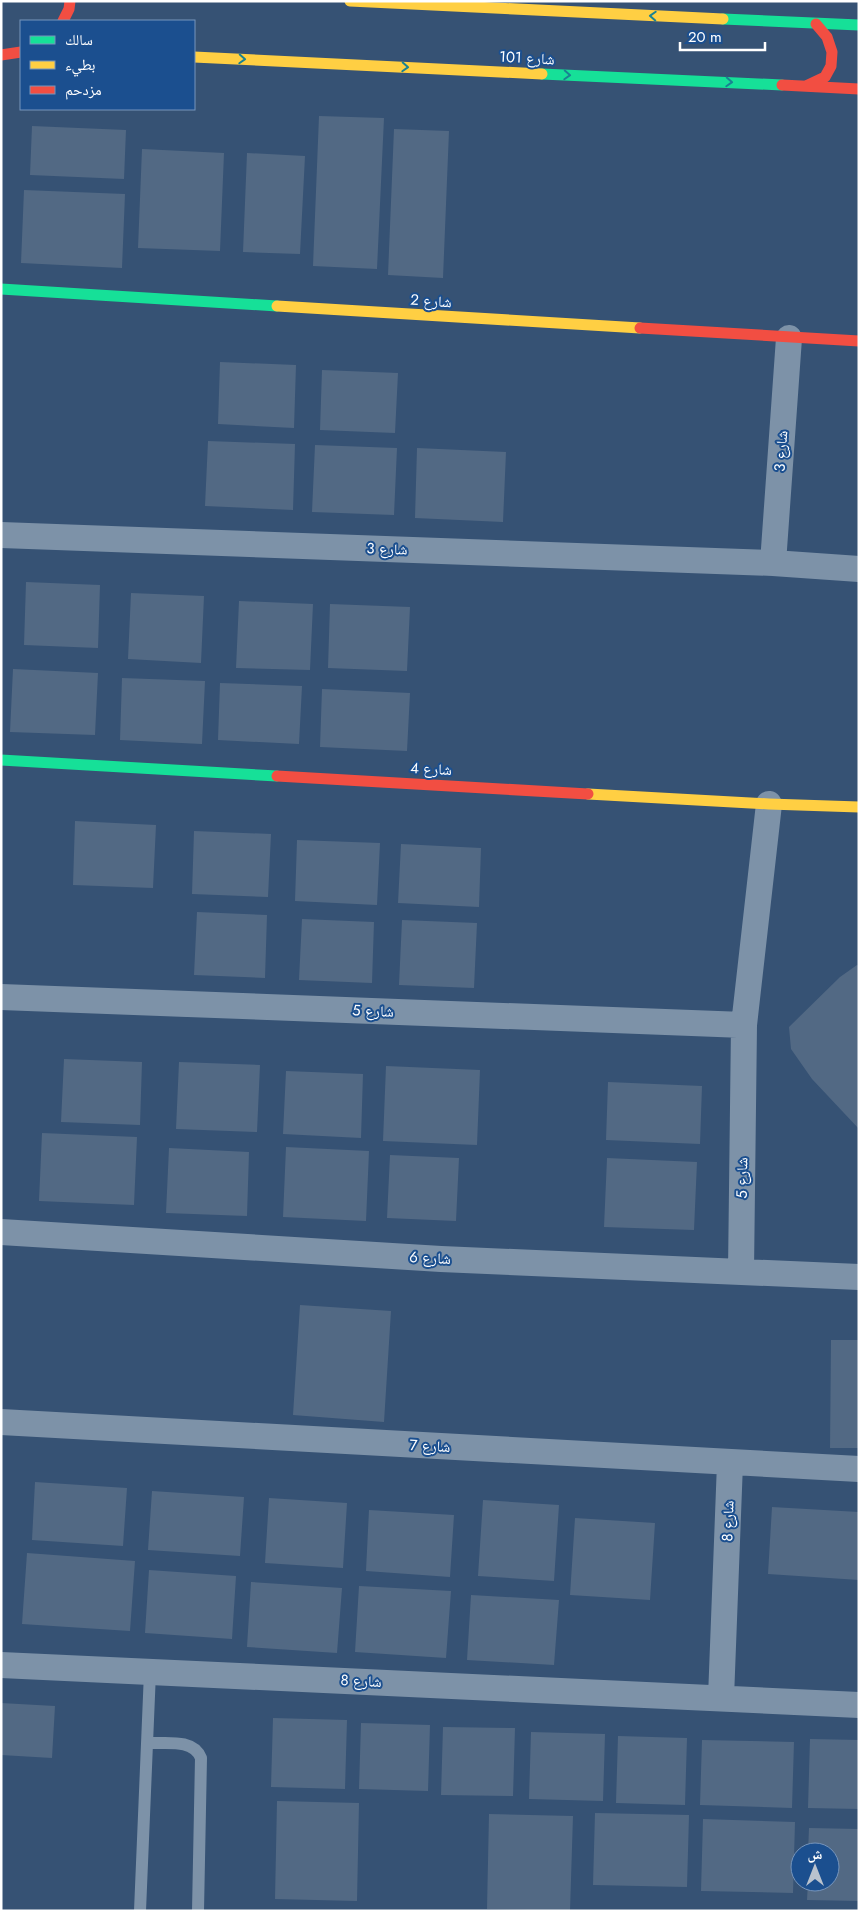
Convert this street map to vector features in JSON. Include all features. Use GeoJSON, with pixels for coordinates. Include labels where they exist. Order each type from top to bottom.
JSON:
{"type":"FeatureCollection","features":[{"type":"Feature","properties":{"kind":"street"},"geometry":{"type":"LineString","coordinates":[[64,20],[69,9],[70,1]]}},
{"type":"Feature","properties":{"kind":"street"},"geometry":{"type":"LineString","coordinates":[[350,1],[859,26]]}},
{"type":"Feature","properties":{"kind":"street"},"geometry":{"type":"LineString","coordinates":[[806,86],[826,77],[831,66],[832,52],[827,37],[816,24]]}},
{"type":"Feature","properties":{"kind":"street"},"geometry":{"type":"LineString","coordinates":[[1,55],[20,52]]}},
{"type":"Feature","properties":{"kind":"street","name":"شارع 101"},"geometry":{"type":"LineString","coordinates":[[195,57],[859,89]]}},
{"type":"Feature","properties":{"kind":"street","name":"شارع 2"},"geometry":{"type":"LineString","coordinates":[[1,289],[859,341]]}},
{"type":"Feature","properties":{"kind":"street","name":"شارع 3"},"geometry":{"type":"LineString","coordinates":[[773,563],[789,338]]}},
{"type":"Feature","properties":{"kind":"street","name":"شارع 3"},"geometry":{"type":"LineString","coordinates":[[1,535],[773,563],[859,569]]}},
{"type":"Feature","properties":{"kind":"street","name":"شارع 4"},"geometry":{"type":"LineString","coordinates":[[1,760],[769,804],[859,807]]}},
{"type":"Feature","properties":{"kind":"street","name":"شارع 5"},"geometry":{"type":"LineString","coordinates":[[741,1271],[744,1025],[769,804]]}},
{"type":"Feature","properties":{"kind":"street","name":"شارع 5"},"geometry":{"type":"LineString","coordinates":[[1,997],[744,1025]]}},
{"type":"Feature","properties":{"kind":"street","name":"شارع 6"},"geometry":{"type":"LineString","coordinates":[[1,1232],[441,1259],[859,1277]]}},
{"type":"Feature","properties":{"kind":"street","name":"شارع 7"},"geometry":{"type":"LineString","coordinates":[[1,1422],[859,1470]]}},
{"type":"Feature","properties":{"kind":"street","name":"شارع 8"},"geometry":{"type":"LineString","coordinates":[[721,1698],[730,1463]]}},
{"type":"Feature","properties":{"kind":"street","name":"شارع 8"},"geometry":{"type":"LineString","coordinates":[[1,1665],[859,1705]]}},
{"type":"Feature","properties":{"kind":"lane"},"geometry":{"type":"LineString","coordinates":[[140,1911],[150,1672]]}},
{"type":"Feature","properties":{"kind":"lane"},"geometry":{"type":"LineString","coordinates":[[147,1743],[187,1744],[199,1752],[201,1758],[198,1911]]}},
{"type":"Feature","properties":{"kind":"building"},"geometry":{"type":"Polygon","coordinates":[[[319,116],[384,118],[377,269],[313,266],[319,116]]]}},
{"type":"Feature","properties":{"kind":"building"},"geometry":{"type":"Polygon","coordinates":[[[32,126],[126,130],[124,179],[30,175],[32,126]]]}},
{"type":"Feature","properties":{"kind":"building"},"geometry":{"type":"Polygon","coordinates":[[[394,129],[449,131],[443,278],[388,275],[394,129]]]}},
{"type":"Feature","properties":{"kind":"building"},"geometry":{"type":"Polygon","coordinates":[[[142,149],[224,153],[220,251],[138,248],[142,149]]]}},
{"type":"Feature","properties":{"kind":"building"},"geometry":{"type":"Polygon","coordinates":[[[247,153],[305,156],[300,254],[243,252],[247,153]]]}},
{"type":"Feature","properties":{"kind":"building"},"geometry":{"type":"Polygon","coordinates":[[[24,190],[125,194],[122,268],[21,263],[24,190]]]}},
{"type":"Feature","properties":{"kind":"building"},"geometry":{"type":"Polygon","coordinates":[[[220,362],[296,365],[294,428],[218,424],[220,362]]]}},
{"type":"Feature","properties":{"kind":"building"},"geometry":{"type":"Polygon","coordinates":[[[322,370],[398,373],[395,433],[320,430],[322,370]]]}},
{"type":"Feature","properties":{"kind":"building"},"geometry":{"type":"Polygon","coordinates":[[[208,441],[295,444],[293,510],[205,506],[208,441]]]}},
{"type":"Feature","properties":{"kind":"building"},"geometry":{"type":"Polygon","coordinates":[[[315,445],[397,448],[394,515],[312,512],[315,445]]]}},
{"type":"Feature","properties":{"kind":"building"},"geometry":{"type":"Polygon","coordinates":[[[417,448],[506,452],[503,522],[415,518],[417,448]]]}},
{"type":"Feature","properties":{"kind":"building"},"geometry":{"type":"Polygon","coordinates":[[[26,582],[100,585],[98,648],[24,645],[26,582]]]}},
{"type":"Feature","properties":{"kind":"building"},"geometry":{"type":"Polygon","coordinates":[[[131,593],[204,596],[201,663],[128,659],[131,593]]]}},
{"type":"Feature","properties":{"kind":"building"},"geometry":{"type":"Polygon","coordinates":[[[239,601],[313,604],[310,670],[236,668],[239,601]]]}},
{"type":"Feature","properties":{"kind":"building"},"geometry":{"type":"Polygon","coordinates":[[[330,604],[410,607],[407,671],[328,668],[330,604]]]}},
{"type":"Feature","properties":{"kind":"building"},"geometry":{"type":"Polygon","coordinates":[[[13,669],[98,673],[95,735],[10,732],[13,669]]]}},
{"type":"Feature","properties":{"kind":"building"},"geometry":{"type":"Polygon","coordinates":[[[122,678],[205,681],[202,744],[120,740],[122,678]]]}},
{"type":"Feature","properties":{"kind":"building"},"geometry":{"type":"Polygon","coordinates":[[[220,683],[302,686],[299,744],[218,740],[220,683]]]}},
{"type":"Feature","properties":{"kind":"building"},"geometry":{"type":"Polygon","coordinates":[[[322,689],[410,693],[407,751],[320,747],[322,689]]]}},
{"type":"Feature","properties":{"kind":"building"},"geometry":{"type":"Polygon","coordinates":[[[75,821],[156,825],[153,888],[73,885],[75,821]]]}},
{"type":"Feature","properties":{"kind":"building"},"geometry":{"type":"Polygon","coordinates":[[[194,831],[271,834],[268,897],[192,894],[194,831]]]}},
{"type":"Feature","properties":{"kind":"building"},"geometry":{"type":"Polygon","coordinates":[[[297,840],[380,843],[377,905],[295,901],[297,840]]]}},
{"type":"Feature","properties":{"kind":"building"},"geometry":{"type":"Polygon","coordinates":[[[401,844],[481,848],[479,907],[398,903],[401,844]]]}},
{"type":"Feature","properties":{"kind":"building"},"geometry":{"type":"Polygon","coordinates":[[[197,912],[267,915],[265,978],[194,975],[197,912]]]}},
{"type":"Feature","properties":{"kind":"building"},"geometry":{"type":"Polygon","coordinates":[[[302,919],[374,922],[372,983],[299,980],[302,919]]]}},
{"type":"Feature","properties":{"kind":"building"},"geometry":{"type":"Polygon","coordinates":[[[402,920],[477,923],[474,988],[399,985],[402,920]]]}},
{"type":"Feature","properties":{"kind":"building"},"geometry":{"type":"Polygon","coordinates":[[[857,965],[859,966],[859,1129],[812,1079],[791,1049],[789,1027],[840,977],[857,965]]]}},
{"type":"Feature","properties":{"kind":"building"},"geometry":{"type":"Polygon","coordinates":[[[64,1059],[142,1062],[140,1125],[61,1122],[64,1059]]]}},
{"type":"Feature","properties":{"kind":"building"},"geometry":{"type":"Polygon","coordinates":[[[179,1062],[260,1065],[257,1132],[176,1129],[179,1062]]]}},
{"type":"Feature","properties":{"kind":"building"},"geometry":{"type":"Polygon","coordinates":[[[386,1066],[480,1070],[477,1145],[383,1141],[386,1066]]]}},
{"type":"Feature","properties":{"kind":"building"},"geometry":{"type":"Polygon","coordinates":[[[286,1071],[363,1074],[361,1138],[283,1134],[286,1071]]]}},
{"type":"Feature","properties":{"kind":"building"},"geometry":{"type":"Polygon","coordinates":[[[608,1082],[702,1086],[700,1144],[606,1140],[608,1082]]]}},
{"type":"Feature","properties":{"kind":"building"},"geometry":{"type":"Polygon","coordinates":[[[42,1133],[137,1137],[134,1205],[39,1201],[42,1133]]]}},
{"type":"Feature","properties":{"kind":"building"},"geometry":{"type":"Polygon","coordinates":[[[286,1147],[369,1151],[366,1221],[283,1217],[286,1147]]]}},
{"type":"Feature","properties":{"kind":"building"},"geometry":{"type":"Polygon","coordinates":[[[169,1148],[249,1152],[247,1216],[166,1213],[169,1148]]]}},
{"type":"Feature","properties":{"kind":"building"},"geometry":{"type":"Polygon","coordinates":[[[390,1155],[459,1158],[456,1221],[387,1218],[390,1155]]]}},
{"type":"Feature","properties":{"kind":"building"},"geometry":{"type":"Polygon","coordinates":[[[607,1158],[697,1162],[694,1230],[604,1227],[607,1158]]]}},
{"type":"Feature","properties":{"kind":"building"},"geometry":{"type":"Polygon","coordinates":[[[300,1305],[391,1311],[384,1422],[293,1415],[300,1305]]]}},
{"type":"Feature","properties":{"kind":"building"},"geometry":{"type":"Polygon","coordinates":[[[831,1340],[859,1340],[859,1448],[830,1448],[831,1340]]]}},
{"type":"Feature","properties":{"kind":"building"},"geometry":{"type":"Polygon","coordinates":[[[35,1482],[127,1488],[123,1546],[32,1540],[35,1482]]]}},
{"type":"Feature","properties":{"kind":"building"},"geometry":{"type":"Polygon","coordinates":[[[152,1491],[244,1497],[240,1556],[148,1550],[152,1491]]]}},
{"type":"Feature","properties":{"kind":"building"},"geometry":{"type":"Polygon","coordinates":[[[269,1498],[347,1503],[343,1568],[265,1563],[269,1498]]]}},
{"type":"Feature","properties":{"kind":"building"},"geometry":{"type":"Polygon","coordinates":[[[483,1500],[559,1505],[554,1581],[478,1576],[483,1500]]]}},
{"type":"Feature","properties":{"kind":"building"},"geometry":{"type":"Polygon","coordinates":[[[772,1507],[859,1512],[859,1580],[768,1574],[772,1507]]]}},
{"type":"Feature","properties":{"kind":"building"},"geometry":{"type":"Polygon","coordinates":[[[369,1510],[454,1515],[450,1577],[366,1571],[369,1510]]]}},
{"type":"Feature","properties":{"kind":"building"},"geometry":{"type":"Polygon","coordinates":[[[575,1518],[655,1523],[650,1600],[570,1595],[575,1518]]]}},
{"type":"Feature","properties":{"kind":"building"},"geometry":{"type":"Polygon","coordinates":[[[27,1553],[135,1561],[130,1631],[22,1624],[27,1553]]]}},
{"type":"Feature","properties":{"kind":"building"},"geometry":{"type":"Polygon","coordinates":[[[149,1570],[236,1576],[232,1639],[145,1633],[149,1570]]]}},
{"type":"Feature","properties":{"kind":"building"},"geometry":{"type":"Polygon","coordinates":[[[251,1582],[342,1588],[337,1653],[247,1647],[251,1582]]]}},
{"type":"Feature","properties":{"kind":"building"},"geometry":{"type":"Polygon","coordinates":[[[359,1586],[451,1591],[446,1658],[355,1652],[359,1586]]]}},
{"type":"Feature","properties":{"kind":"building"},"geometry":{"type":"Polygon","coordinates":[[[471,1595],[559,1600],[554,1665],[467,1660],[471,1595]]]}},
{"type":"Feature","properties":{"kind":"building"},"geometry":{"type":"Polygon","coordinates":[[[1,1703],[55,1706],[52,1758],[1,1755],[1,1703]]]}},
{"type":"Feature","properties":{"kind":"building"},"geometry":{"type":"Polygon","coordinates":[[[273,1718],[347,1720],[345,1789],[271,1787],[273,1718]]]}},
{"type":"Feature","properties":{"kind":"building"},"geometry":{"type":"Polygon","coordinates":[[[361,1723],[430,1725],[428,1791],[359,1789],[361,1723]]]}},
{"type":"Feature","properties":{"kind":"building"},"geometry":{"type":"Polygon","coordinates":[[[443,1727],[515,1728],[513,1796],[441,1795],[443,1727]]]}},
{"type":"Feature","properties":{"kind":"building"},"geometry":{"type":"Polygon","coordinates":[[[531,1732],[605,1734],[603,1801],[529,1799],[531,1732]]]}},
{"type":"Feature","properties":{"kind":"building"},"geometry":{"type":"Polygon","coordinates":[[[618,1736],[687,1738],[685,1805],[616,1803],[618,1736]]]}},
{"type":"Feature","properties":{"kind":"building"},"geometry":{"type":"Polygon","coordinates":[[[810,1739],[859,1740],[859,1809],[808,1808],[810,1739]]]}},
{"type":"Feature","properties":{"kind":"building"},"geometry":{"type":"Polygon","coordinates":[[[702,1740],[794,1742],[792,1808],[700,1805],[702,1740]]]}},
{"type":"Feature","properties":{"kind":"building"},"geometry":{"type":"Polygon","coordinates":[[[277,1801],[359,1803],[357,1901],[275,1899],[277,1801]]]}},
{"type":"Feature","properties":{"kind":"building"},"geometry":{"type":"Polygon","coordinates":[[[595,1813],[689,1815],[687,1887],[593,1885],[595,1813]]]}},
{"type":"Feature","properties":{"kind":"building"},"geometry":{"type":"Polygon","coordinates":[[[489,1814],[573,1816],[570,1911],[487,1909],[489,1814]]]}},
{"type":"Feature","properties":{"kind":"building"},"geometry":{"type":"Polygon","coordinates":[[[703,1819],[795,1822],[794,1842],[790,1842],[790,1892],[793,1893],[701,1891],[703,1819]]]}},
{"type":"Feature","properties":{"kind":"building"},"geometry":{"type":"Polygon","coordinates":[[[809,1828],[859,1829],[859,1901],[807,1900],[807,1892],[840,1892],[840,1842],[808,1842],[809,1828]]]}},
{"type":"Feature","properties":{"kind":"traffic: fast"},"geometry":{"type":"LineString","coordinates":[[723,19],[859,25]]}},
{"type":"Feature","properties":{"kind":"traffic: fast"},"geometry":{"type":"LineString","coordinates":[[542,74],[782,85]]}},
{"type":"Feature","properties":{"kind":"traffic: fast"},"geometry":{"type":"LineString","coordinates":[[1,289],[277,306]]}},
{"type":"Feature","properties":{"kind":"traffic: fast"},"geometry":{"type":"LineString","coordinates":[[1,760],[277,776]]}},
{"type":"Feature","properties":{"kind":"traffic: slow"},"geometry":{"type":"LineString","coordinates":[[350,1],[723,19]]}},
{"type":"Feature","properties":{"kind":"traffic: slow"},"geometry":{"type":"LineString","coordinates":[[195,57],[542,74]]}},
{"type":"Feature","properties":{"kind":"traffic: slow"},"geometry":{"type":"LineString","coordinates":[[277,306],[640,328]]}},
{"type":"Feature","properties":{"kind":"traffic: slow"},"geometry":{"type":"LineString","coordinates":[[588,794],[859,807]]}},
{"type":"Feature","properties":{"kind":"traffic: jam"},"geometry":{"type":"LineString","coordinates":[[64,20],[69,9],[70,1]]}},
{"type":"Feature","properties":{"kind":"traffic: jam"},"geometry":{"type":"LineString","coordinates":[[806,86],[825,77],[831,66],[832,52],[827,37],[816,24]]}},
{"type":"Feature","properties":{"kind":"traffic: jam"},"geometry":{"type":"LineString","coordinates":[[1,55],[20,52]]}},
{"type":"Feature","properties":{"kind":"traffic: jam"},"geometry":{"type":"LineString","coordinates":[[782,85],[859,89]]}},
{"type":"Feature","properties":{"kind":"traffic: jam"},"geometry":{"type":"LineString","coordinates":[[640,328],[859,341]]}},
{"type":"Feature","properties":{"kind":"traffic: jam"},"geometry":{"type":"LineString","coordinates":[[277,776],[588,794]]}}]}
